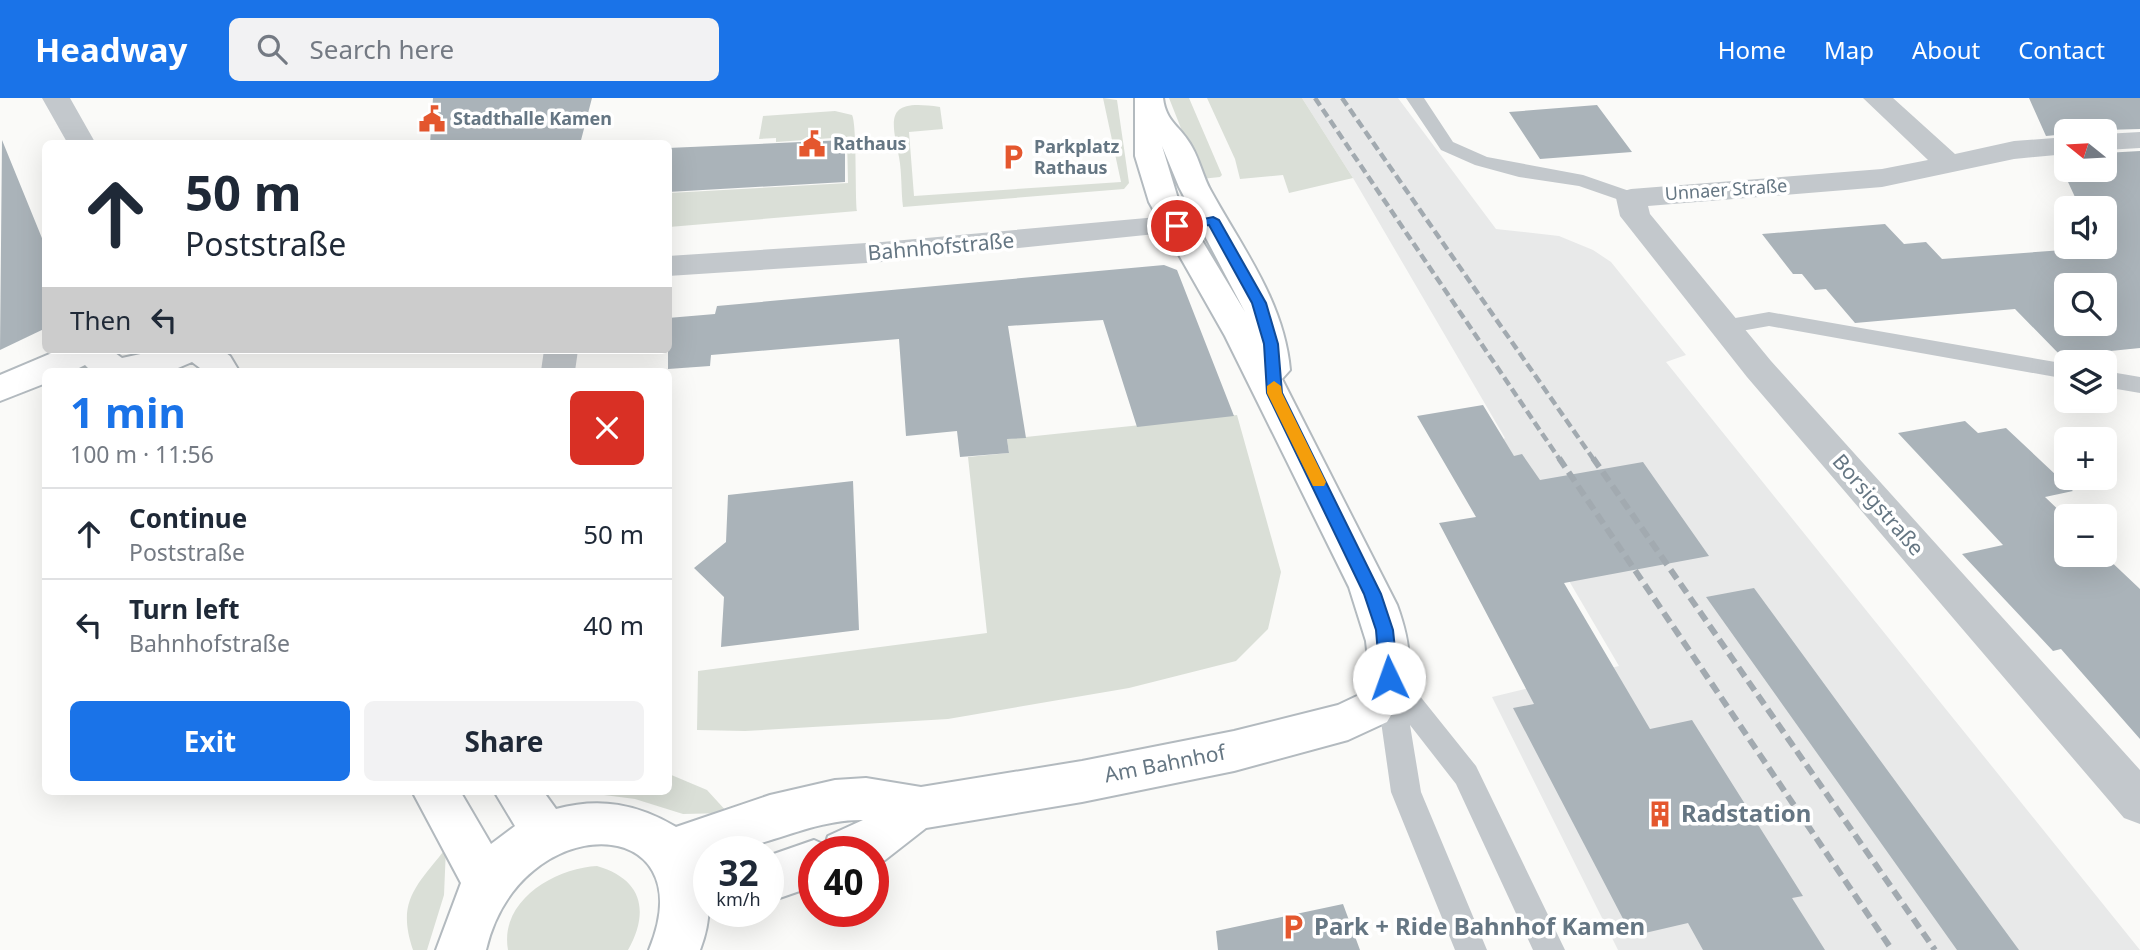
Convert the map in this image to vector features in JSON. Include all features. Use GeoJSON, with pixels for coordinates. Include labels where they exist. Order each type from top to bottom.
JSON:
{"type":"FeatureCollection","features":[{"type":"Feature","properties":{"kind":"street"},"geometry":{"type":"LineString","coordinates":[[55,98],[80,140]]}},
{"type":"Feature","properties":{"kind":"street"},"geometry":{"type":"LineString","coordinates":[[1877,98],[1949,164]]}},
{"type":"Feature","properties":{"kind":"street"},"geometry":{"type":"LineString","coordinates":[[1150,107],[1178,147],[1194,187],[1259,303],[1271,344],[1275,393]]}},
{"type":"Feature","properties":{"kind":"street"},"geometry":{"type":"LineString","coordinates":[[1150,107],[1148,149],[1159,190],[1177,226],[1275,393],[1372,594],[1385,630],[1389,678]]}},
{"type":"Feature","properties":{"kind":"street"},"geometry":{"type":"LineString","coordinates":[[2118,141],[2140,139]]}},
{"type":"Feature","properties":{"kind":"street","name":"Unnaer Straße"},"geometry":{"type":"LineString","coordinates":[[1631,198],[1882,178],[2014,150],[2054,146]]}},
{"type":"Feature","properties":{"kind":"street","name":"Borsigstraße"},"geometry":{"type":"LineString","coordinates":[[1631,198],[1635,216],[1724,327],[2140,803]]}},
{"type":"Feature","properties":{"kind":"street","name":"Bahnhofstraße"},"geometry":{"type":"LineString","coordinates":[[672,266],[895,251],[1177,226],[1213,220]]}},
{"type":"Feature","properties":{"kind":"street"},"geometry":{"type":"LineString","coordinates":[[74,368],[102,360],[147,367],[178,354]]}},
{"type":"Feature","properties":{"kind":"street"},"geometry":{"type":"LineString","coordinates":[[204,354],[218,363],[220,368]]}},
{"type":"Feature","properties":{"kind":"street"},"geometry":{"type":"LineString","coordinates":[[0,389],[42,377]]}},
{"type":"Feature","properties":{"kind":"street"},"geometry":{"type":"LineString","coordinates":[[0,411],[42,397]]}},
{"type":"Feature","properties":{"kind":"street","name":"Am Bahnhof"},"geometry":{"type":"LineString","coordinates":[[670,851],[771,817],[830,802],[863,799],[917,808],[1230,752],[1346,724],[1369,713],[1389,678]]}},
{"type":"Feature","properties":{"kind":"street"},"geometry":{"type":"LineString","coordinates":[[437,795],[487,883]]}},
{"type":"Feature","properties":{"kind":"street"},"geometry":{"type":"LineString","coordinates":[[520,795],[547,835]]}},
{"type":"Feature","properties":{"kind":"street","name":"Am Bahnhof"},"geometry":{"type":"LineString","coordinates":[[880,836],[917,808]]}},
{"type":"Feature","properties":{"kind":"street"},"geometry":{"type":"LineString","coordinates":[[461,950],[469,915],[487,883],[513,855],[547,835],[582,824],[616,823],[647,832],[670,851],[684,877],[690,919]]}},
{"type":"Feature","properties":{"kind":"lane","name":"Unnaer Straße"},"geometry":{"type":"LineString","coordinates":[[1415,98],[1447,146],[1480,161],[1519,171],[1583,181],[1631,198]]}},
{"type":"Feature","properties":{"kind":"lane"},"geometry":{"type":"LineString","coordinates":[[1724,327],[1769,319],[2054,370]]}},
{"type":"Feature","properties":{"kind":"lane"},"geometry":{"type":"LineString","coordinates":[[2117,381],[2140,385]]}},
{"type":"Feature","properties":{"kind":"lane"},"geometry":{"type":"LineString","coordinates":[[1389,678],[1406,792],[1471,950]]}},
{"type":"Feature","properties":{"kind":"lane"},"geometry":{"type":"LineString","coordinates":[[1389,678],[1466,775],[1549,950]]}},
{"type":"Feature","properties":{"kind":"shaded area"},"geometry":{"type":"Polygon","coordinates":[[[1103,98],[1117,100],[1129,183],[1124,189],[903,207],[900,163],[894,130],[896,113],[901,108],[923,105],[940,107],[943,129],[909,132],[914,196],[1121,182],[1103,98]]]}},
{"type":"Feature","properties":{"kind":"shaded area"},"geometry":{"type":"Polygon","coordinates":[[[1169,98],[1189,98],[1222,175],[1220,177],[1201,179],[1169,98]]]}},
{"type":"Feature","properties":{"kind":"shaded area"},"geometry":{"type":"Polygon","coordinates":[[[1207,98],[1302,98],[1353,178],[1289,193],[1283,175],[1240,179],[1235,159],[1207,98]]]}},
{"type":"Feature","properties":{"kind":"shaded area"},"geometry":{"type":"Polygon","coordinates":[[[1302,98],[1398,98],[1496,229],[1559,236],[1593,250],[1611,262],[1686,355],[1666,362],[2140,950],[1618,950],[1492,697],[1619,666],[1491,448],[1505,438],[1353,178],[1302,98]]]}},
{"type":"Feature","properties":{"kind":"shaded area"},"geometry":{"type":"Polygon","coordinates":[[[835,111],[852,115],[854,121],[857,211],[672,227],[672,193],[848,183],[847,137],[776,142],[776,138],[759,139],[763,116],[835,111]]]}},
{"type":"Feature","properties":{"kind":"shaded area"},"geometry":{"type":"Polygon","coordinates":[[[1237,415],[1281,572],[1268,629],[1236,661],[1129,688],[948,719],[745,731],[697,730],[698,671],[987,633],[968,457],[1009,453],[1007,439],[1237,415]]]}},
{"type":"Feature","properties":{"kind":"shaded area"},"geometry":{"type":"Polygon","coordinates":[[[672,775],[707,790],[728,813],[683,814],[635,799],[604,795],[672,795],[672,775]]]}},
{"type":"Feature","properties":{"kind":"shaded area"},"geometry":{"type":"Polygon","coordinates":[[[446,848],[444,895],[427,950],[413,950],[408,933],[408,906],[418,884],[446,848]]]}},
{"type":"Feature","properties":{"kind":"shaded area"},"geometry":{"type":"Polygon","coordinates":[[[597,866],[624,879],[638,898],[639,922],[628,950],[508,950],[508,932],[512,916],[521,902],[548,880],[581,868],[597,866]]]}},
{"type":"Feature","properties":{"kind":"building"},"geometry":{"type":"Polygon","coordinates":[[[433,98],[592,98],[581,140],[430,140],[433,98]]]}},
{"type":"Feature","properties":{"kind":"building"},"geometry":{"type":"Polygon","coordinates":[[[2029,98],[2140,98],[2140,129],[2118,130],[2118,119],[2054,119],[2054,135],[2046,136],[2029,98]]]}},
{"type":"Feature","properties":{"kind":"building"},"geometry":{"type":"Polygon","coordinates":[[[1597,105],[1632,152],[1540,159],[1509,112],[1597,105]]]}},
{"type":"Feature","properties":{"kind":"building"},"geometry":{"type":"Polygon","coordinates":[[[2,140],[42,238],[42,330],[0,350],[2,140]]]}},
{"type":"Feature","properties":{"kind":"building"},"geometry":{"type":"Polygon","coordinates":[[[845,140],[845,182],[672,192],[672,148],[845,140]]]}},
{"type":"Feature","properties":{"kind":"building"},"geometry":{"type":"Polygon","coordinates":[[[2140,151],[2140,348],[2055,350],[2015,309],[1855,323],[1826,289],[1815,290],[1802,274],[1793,274],[1762,234],[1885,224],[1904,244],[1926,242],[1942,259],[2054,251],[2054,259],[2117,259],[2117,196],[2074,196],[2068,182],[2118,182],[2118,152],[2140,151]]]}},
{"type":"Feature","properties":{"kind":"building"},"geometry":{"type":"Polygon","coordinates":[[[1164,265],[1177,270],[1234,416],[1137,427],[1103,320],[1008,326],[1026,438],[1007,439],[1009,453],[960,457],[957,431],[906,436],[899,339],[711,355],[710,366],[668,368],[668,354],[672,354],[672,318],[715,314],[717,306],[1164,265]]]}},
{"type":"Feature","properties":{"kind":"building"},"geometry":{"type":"Polygon","coordinates":[[[1483,405],[1514,456],[1522,454],[1540,480],[1643,462],[1709,556],[1564,583],[1650,729],[1692,720],[1803,896],[1792,898],[1825,950],[1703,950],[1688,923],[1632,936],[1513,708],[1534,704],[1439,523],[1476,517],[1417,416],[1483,405]]]}},
{"type":"Feature","properties":{"kind":"building"},"geometry":{"type":"Polygon","coordinates":[[[1965,421],[1978,433],[2006,428],[2054,473],[2054,490],[2073,491],[2045,497],[2054,506],[2054,567],[2117,567],[2140,589],[2140,739],[2061,649],[2053,651],[1962,554],[2003,545],[1898,433],[1965,421]]]}},
{"type":"Feature","properties":{"kind":"building"},"geometry":{"type":"Polygon","coordinates":[[[853,481],[859,630],[721,647],[724,597],[694,568],[726,542],[728,495],[853,481]]]}},
{"type":"Feature","properties":{"kind":"building"},"geometry":{"type":"Polygon","coordinates":[[[1754,588],[2019,950],[1957,950],[1706,597],[1754,588]]]}},
{"type":"Feature","properties":{"kind":"building","name":"Park + Ride Bahnhof Kamen"},"geometry":{"type":"Polygon","coordinates":[[[1343,904],[1360,950],[1218,950],[1216,931],[1343,904]]]}},
{"type":"Feature","properties":{"kind":"railway"},"geometry":{"type":"LineString","coordinates":[[1315,98],[1560,460]]}},
{"type":"Feature","properties":{"kind":"railway"},"geometry":{"type":"LineString","coordinates":[[1342,98],[1594,460]]}},
{"type":"Feature","properties":{"kind":"railway"},"geometry":{"type":"LineString","coordinates":[[1559,458],[1892,950]]}},
{"type":"Feature","properties":{"kind":"railway"},"geometry":{"type":"LineString","coordinates":[[1593,458],[1935,950]]}},
{"type":"Feature","properties":{"kind":"slow traffic"},"geometry":{"type":"LineString","coordinates":[[1274,386],[1318,482]]}},
{"type":"Feature","properties":{"kind":"place","name":"Stadthalle Kamen"},"geometry":{"type":"Point","coordinates":[432,119]}},
{"type":"Feature","properties":{"kind":"place","name":"Rathaus"},"geometry":{"type":"Point","coordinates":[812,144]}},
{"type":"Feature","properties":{"kind":"place","name":"Parkplatz Rathaus"},"geometry":{"type":"Point","coordinates":[1013,157]}},
{"type":"Feature","properties":{"kind":"place","name":"Radstation"},"geometry":{"type":"Point","coordinates":[1660,814]}},
{"type":"Feature","properties":{"kind":"place","name":"Park + Ride Bahnhof Kamen"},"geometry":{"type":"Point","coordinates":[1293,927]}},
{"type":"Feature","properties":{"kind":"route"},"geometry":{"type":"LineString","coordinates":[[1177,226],[1213,220],[1259,303],[1271,344],[1275,393],[1372,594],[1385,630],[1390,658],[1389,678]]}}]}
